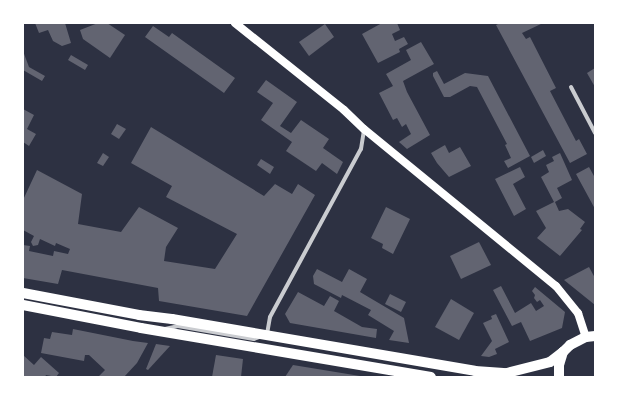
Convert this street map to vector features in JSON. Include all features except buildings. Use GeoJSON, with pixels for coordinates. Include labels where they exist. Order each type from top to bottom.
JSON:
{"type":"FeatureCollection","features":[{"type":"Feature","properties":{"kind":"main road"},"geometry":{"type":"LineString","coordinates":[[23,293],[139,315],[172,319],[475,371],[507,373],[550,362],[570,345],[592,335],[578,313],[556,286],[364,129],[344,110],[235,23]]}},
{"type":"Feature","properties":{"kind":"main road"},"geometry":{"type":"LineString","coordinates":[[23,305],[157,331],[430,377]]}},
{"type":"Feature","properties":{"kind":"main road"},"geometry":{"type":"LineString","coordinates":[[559,377],[558,365],[563,352]]}},
{"type":"Feature","properties":{"kind":"street"},"geometry":{"type":"LineString","coordinates":[[572,87],[595,133]]}},
{"type":"Feature","properties":{"kind":"street"},"geometry":{"type":"LineString","coordinates":[[157,331],[178,326],[254,339],[266,335],[270,317],[361,149],[364,129]]}}]}
